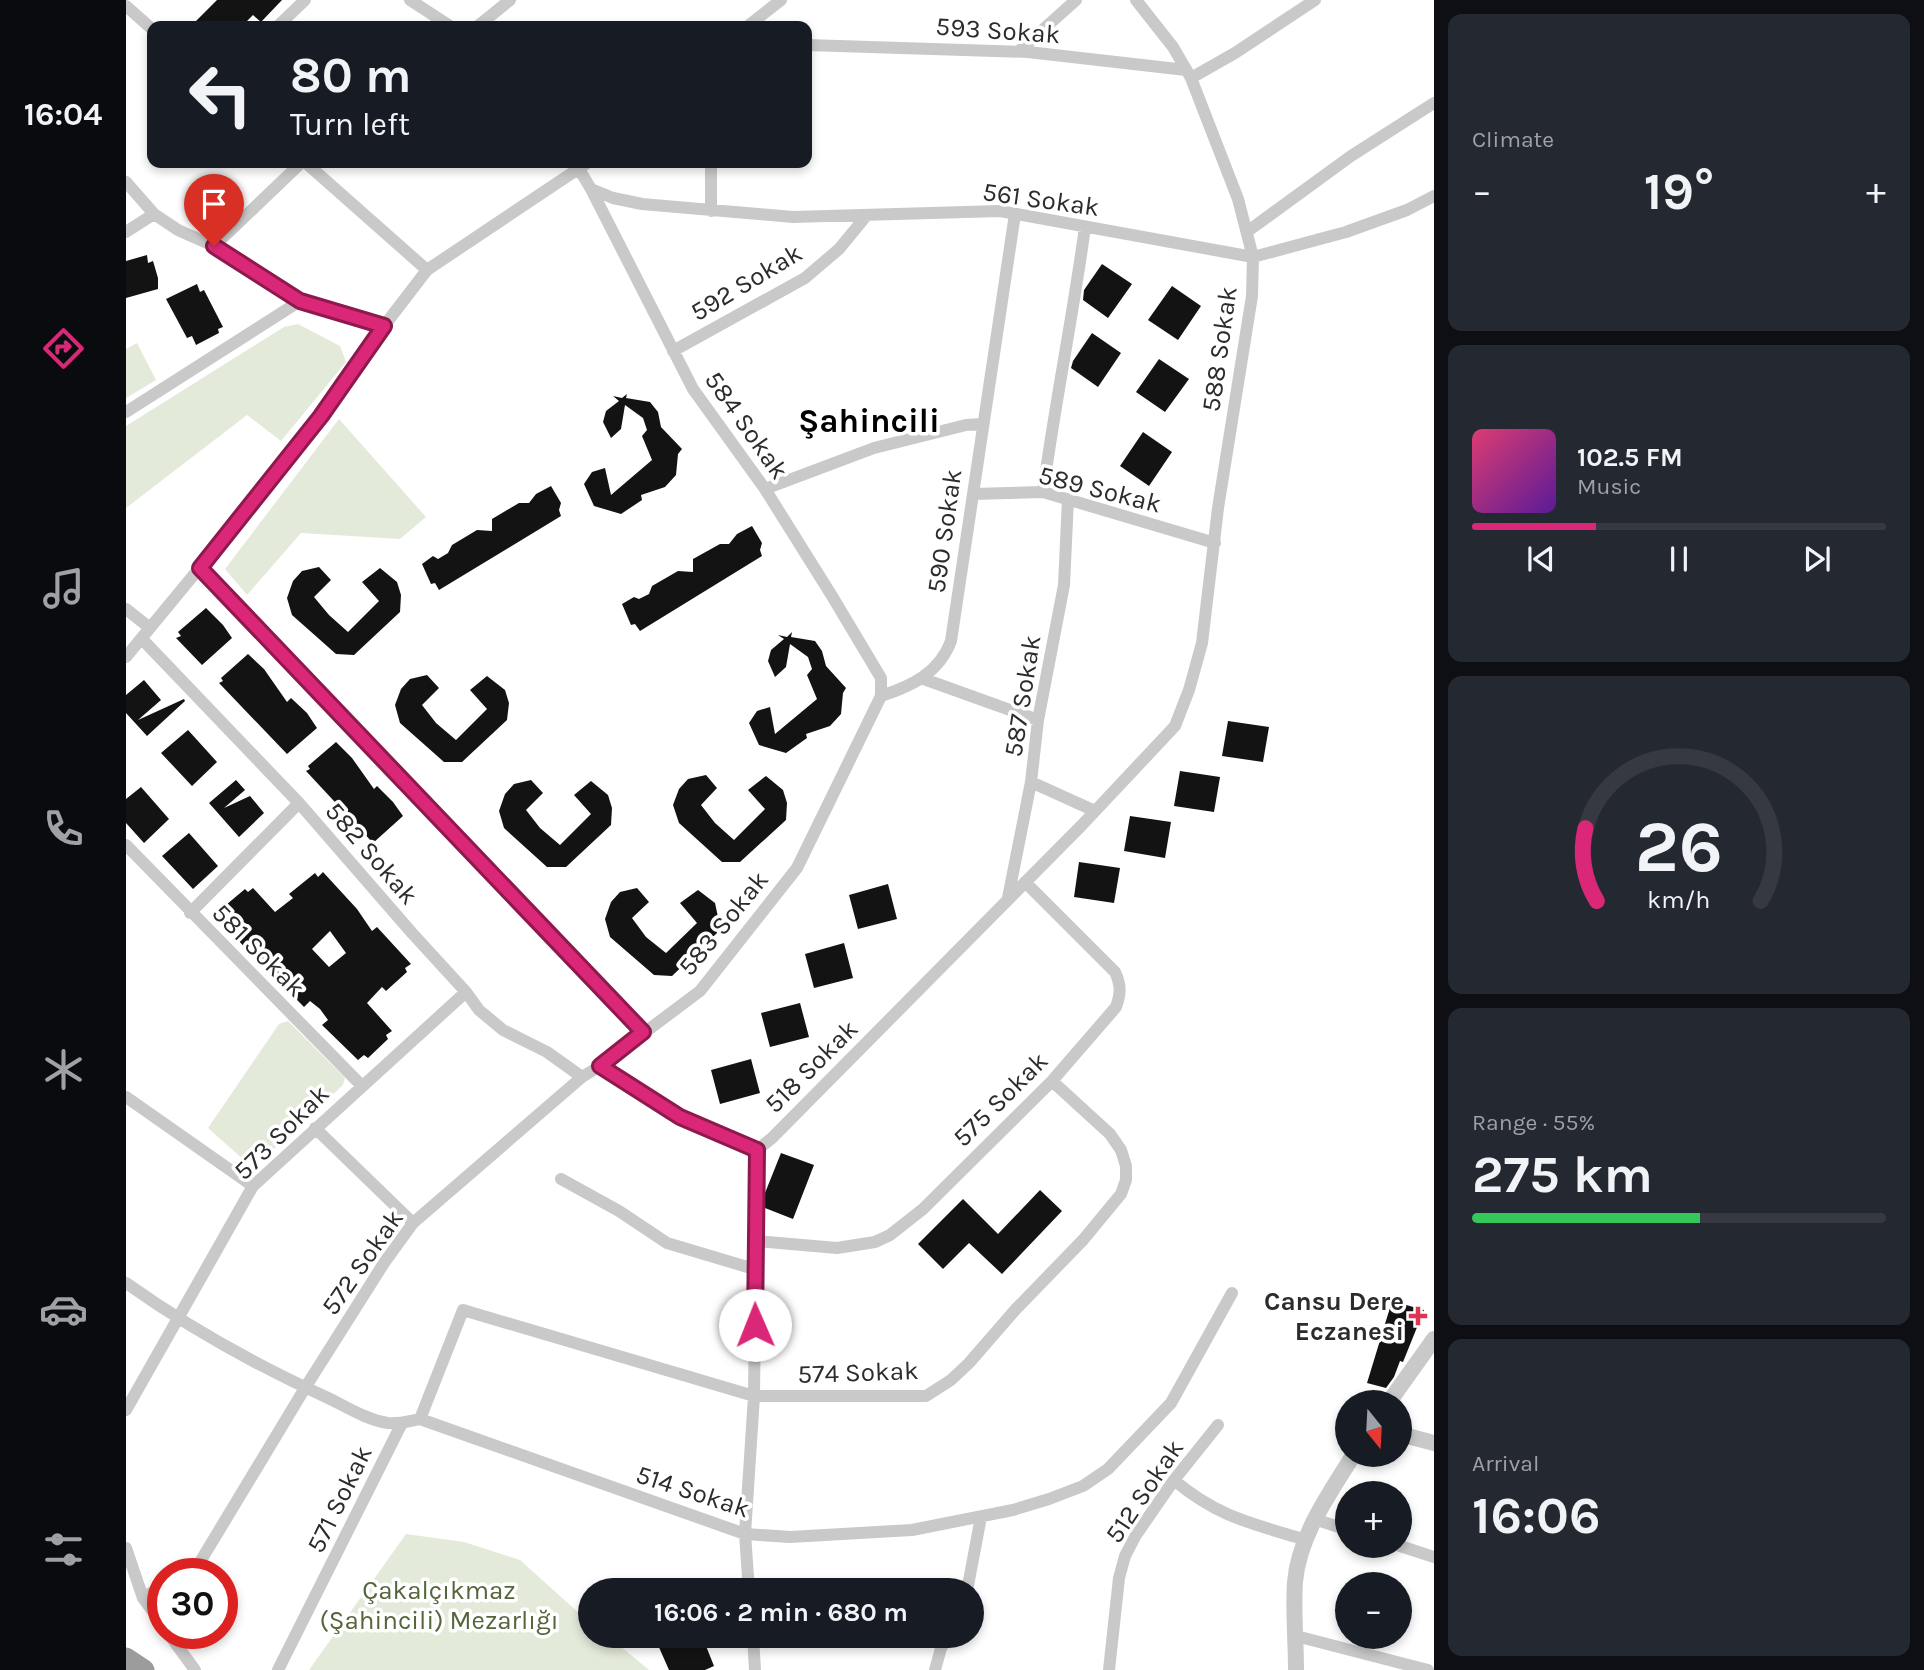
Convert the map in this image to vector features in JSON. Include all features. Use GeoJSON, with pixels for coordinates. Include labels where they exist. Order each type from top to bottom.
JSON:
{"type":"FeatureCollection","features":[{"type":"Feature","properties":{"kind":"highway"},"geometry":{"type":"LineString","coordinates":[[126,1658],[144,1670]]}},
{"type":"Feature","properties":{"kind":"street"},"geometry":{"type":"LineString","coordinates":[[283,21],[305,0]]}},
{"type":"Feature","properties":{"kind":"street"},"geometry":{"type":"LineString","coordinates":[[410,0],[442,21]]}},
{"type":"Feature","properties":{"kind":"street"},"geometry":{"type":"LineString","coordinates":[[484,21],[510,0]]}},
{"type":"Feature","properties":{"kind":"street"},"geometry":{"type":"LineString","coordinates":[[754,21],[781,0]]}},
{"type":"Feature","properties":{"kind":"street"},"geometry":{"type":"LineString","coordinates":[[1020,51],[1076,0]]}},
{"type":"Feature","properties":{"kind":"street","name":"588 Sokak"},"geometry":{"type":"LineString","coordinates":[[1136,0],[1173,47],[1188,74],[1238,199],[1253,257],[1252,296],[1214,543],[1202,643],[1175,726]]}},
{"type":"Feature","properties":{"kind":"street"},"geometry":{"type":"LineString","coordinates":[[1188,74],[1235,53],[1315,0]]}},
{"type":"Feature","properties":{"kind":"street"},"geometry":{"type":"LineString","coordinates":[[126,6],[147,25]]}},
{"type":"Feature","properties":{"kind":"street","name":"593 Sokak"},"geometry":{"type":"LineString","coordinates":[[812,45],[1020,51],[1188,74]]}},
{"type":"Feature","properties":{"kind":"street"},"geometry":{"type":"LineString","coordinates":[[1248,231],[1351,156],[1434,103]]}},
{"type":"Feature","properties":{"kind":"street"},"geometry":{"type":"LineString","coordinates":[[214,246],[298,168]]}},
{"type":"Feature","properties":{"kind":"street"},"geometry":{"type":"LineString","coordinates":[[309,168],[427,270]]}},
{"type":"Feature","properties":{"kind":"street"},"geometry":{"type":"LineString","coordinates":[[126,657],[321,416],[427,270],[580,168]]}},
{"type":"Feature","properties":{"kind":"street","name":"584 Sokak"},"geometry":{"type":"LineString","coordinates":[[584,168],[591,188],[693,389],[765,489],[881,678],[880,699]]}},
{"type":"Feature","properties":{"kind":"street"},"geometry":{"type":"LineString","coordinates":[[711,168],[711,211]]}},
{"type":"Feature","properties":{"kind":"street"},"geometry":{"type":"LineString","coordinates":[[126,182],[154,214],[178,230],[214,246],[300,301],[384,326]]}},
{"type":"Feature","properties":{"kind":"street","name":"561 Sokak"},"geometry":{"type":"LineString","coordinates":[[591,188],[613,198],[642,204],[793,217],[1000,211],[1253,257],[1346,232],[1406,210],[1434,196]]}},
{"type":"Feature","properties":{"kind":"street"},"geometry":{"type":"LineString","coordinates":[[126,232],[154,214]]}},
{"type":"Feature","properties":{"kind":"street","name":"590 Sokak"},"geometry":{"type":"LineString","coordinates":[[880,699],[938,666],[951,641],[982,424],[1006,289],[1015,214]]}},
{"type":"Feature","properties":{"kind":"street","name":"592 Sokak"},"geometry":{"type":"LineString","coordinates":[[673,351],[805,278],[838,249],[867,215]]}},
{"type":"Feature","properties":{"kind":"street"},"geometry":{"type":"LineString","coordinates":[[1043,492],[1085,227]]}},
{"type":"Feature","properties":{"kind":"street"},"geometry":{"type":"LineString","coordinates":[[126,412],[300,301]]}},
{"type":"Feature","properties":{"kind":"street"},"geometry":{"type":"LineString","coordinates":[[765,489],[874,449],[966,425],[982,424]]}},
{"type":"Feature","properties":{"kind":"street","name":"589 Sokak"},"geometry":{"type":"LineString","coordinates":[[972,494],[1043,492],[1214,543]]}},
{"type":"Feature","properties":{"kind":"street","name":"587 Sokak"},"geometry":{"type":"LineString","coordinates":[[1008,898],[1031,782],[1038,720],[1064,586],[1069,499]]}},
{"type":"Feature","properties":{"kind":"street"},"geometry":{"type":"LineString","coordinates":[[200,568],[643,1032]]}},
{"type":"Feature","properties":{"kind":"street","name":"582 Sokak"},"geometry":{"type":"LineString","coordinates":[[126,609],[466,992],[479,1010],[503,1030],[547,1052],[582,1077]]}},
{"type":"Feature","properties":{"kind":"street"},"geometry":{"type":"LineString","coordinates":[[921,678],[1038,720]]}},
{"type":"Feature","properties":{"kind":"street","name":"583 Sokak"},"geometry":{"type":"LineString","coordinates":[[643,1032],[700,991],[797,868],[880,699]]}},
{"type":"Feature","properties":{"kind":"street","name":"518 Sokak"},"geometry":{"type":"LineString","coordinates":[[748,1578],[745,1534],[754,1396],[757,1150],[772,1138],[1095,811],[1175,726]]}},
{"type":"Feature","properties":{"kind":"street"},"geometry":{"type":"LineString","coordinates":[[1031,782],[1095,811]]}},
{"type":"Feature","properties":{"kind":"street"},"geometry":{"type":"LineString","coordinates":[[190,913],[299,803]]}},
{"type":"Feature","properties":{"kind":"street","name":"581 Sokak"},"geometry":{"type":"LineString","coordinates":[[128,851],[362,1086]]}},
{"type":"Feature","properties":{"kind":"street","name":"575 Sokak"},"geometry":{"type":"LineString","coordinates":[[755,1241],[837,1248],[865,1244],[890,1236],[923,1209],[1052,1081],[1116,1007],[1121,993],[1115,972],[1025,882]]}},
{"type":"Feature","properties":{"kind":"street","name":"573 Sokak"},"geometry":{"type":"LineString","coordinates":[[126,1410],[253,1186],[466,992]]}},
{"type":"Feature","properties":{"kind":"street","name":"572 Sokak"},"geometry":{"type":"LineString","coordinates":[[202,1558],[305,1388],[413,1223],[582,1077],[643,1032]]}},
{"type":"Feature","properties":{"kind":"street"},"geometry":{"type":"LineString","coordinates":[[600,1066],[680,1117],[757,1150]]}},
{"type":"Feature","properties":{"kind":"street","name":"574 Sokak"},"geometry":{"type":"LineString","coordinates":[[420,1419],[463,1310],[754,1396],[926,1396],[951,1380],[970,1363],[1016,1309],[1083,1240],[1121,1194],[1126,1180],[1126,1166],[1121,1150],[1110,1134],[1052,1081]]}},
{"type":"Feature","properties":{"kind":"street"},"geometry":{"type":"LineString","coordinates":[[126,1097],[253,1186]]}},
{"type":"Feature","properties":{"kind":"street"},"geometry":{"type":"LineString","coordinates":[[315,1128],[413,1223]]}},
{"type":"Feature","properties":{"kind":"street"},"geometry":{"type":"LineString","coordinates":[[561,1179],[619,1211],[667,1243],[754,1269]]}},
{"type":"Feature","properties":{"kind":"street"},"geometry":{"type":"LineString","coordinates":[[126,1283],[177,1319],[305,1388],[387,1423],[420,1419]]}},
{"type":"Feature","properties":{"kind":"street","name":"514 Sokak"},"geometry":{"type":"LineString","coordinates":[[420,1419],[745,1534],[790,1537],[901,1531],[981,1517],[1049,1499],[1083,1486],[1108,1469],[1171,1403],[1232,1293]]}},
{"type":"Feature","properties":{"kind":"street"},"geometry":{"type":"LineString","coordinates":[[1398,1390],[1434,1339]]}},
{"type":"Feature","properties":{"kind":"street","name":"571 Sokak"},"geometry":{"type":"LineString","coordinates":[[278,1670],[402,1423]]}},
{"type":"Feature","properties":{"kind":"street","name":"512 Sokak"},"geometry":{"type":"LineString","coordinates":[[1109,1670],[1117,1592],[1125,1556],[1136,1535],[1174,1480],[1218,1425]]}},
{"type":"Feature","properties":{"kind":"street"},"geometry":{"type":"LineString","coordinates":[[1412,1437],[1434,1443]]}},
{"type":"Feature","properties":{"kind":"street"},"geometry":{"type":"LineString","coordinates":[[1296,1670],[1295,1580],[1314,1519],[1346,1467]]}},
{"type":"Feature","properties":{"kind":"street"},"geometry":{"type":"LineString","coordinates":[[1174,1480],[1192,1495],[1232,1518],[1306,1540]]}},
{"type":"Feature","properties":{"kind":"street"},"geometry":{"type":"LineString","coordinates":[[969,1578],[981,1517]]}},
{"type":"Feature","properties":{"kind":"street"},"geometry":{"type":"LineString","coordinates":[[1314,1519],[1335,1526]]}},
{"type":"Feature","properties":{"kind":"street"},"geometry":{"type":"LineString","coordinates":[[126,1548],[147,1603]]}},
{"type":"Feature","properties":{"kind":"street"},"geometry":{"type":"LineString","coordinates":[[1412,1550],[1434,1557]]}},
{"type":"Feature","properties":{"kind":"street"},"geometry":{"type":"LineString","coordinates":[[143,1598],[147,1596]]}},
{"type":"Feature","properties":{"kind":"street"},"geometry":{"type":"LineString","coordinates":[[1296,1636],[1428,1670]]}},
{"type":"Feature","properties":{"kind":"street"},"geometry":{"type":"LineString","coordinates":[[753,1648],[755,1670]]}},
{"type":"Feature","properties":{"kind":"street"},"geometry":{"type":"LineString","coordinates":[[935,1670],[942,1648]]}},
{"type":"Feature","properties":{"kind":"street"},"geometry":{"type":"LineString","coordinates":[[180,1649],[195,1670]]}},
{"type":"Feature","properties":{"kind":"green space"},"geometry":{"type":"Polygon","coordinates":[[[298,324],[340,346],[346,362],[281,441],[247,415],[126,508],[126,426],[284,327],[298,324]]]}},
{"type":"Feature","properties":{"kind":"green space"},"geometry":{"type":"Polygon","coordinates":[[[137,343],[156,380],[126,398],[126,349],[137,343]]]}},
{"type":"Feature","properties":{"kind":"green space"},"geometry":{"type":"Polygon","coordinates":[[[339,419],[426,517],[400,539],[301,533],[247,595],[225,569],[339,419]]]}},
{"type":"Feature","properties":{"kind":"green space"},"geometry":{"type":"Polygon","coordinates":[[[288,1021],[345,1078],[343,1085],[261,1161],[245,1161],[208,1128],[279,1024],[288,1021]]]}},
{"type":"Feature","properties":{"kind":"green space","name":"Çakalçıkmaz (Şahincili) Mezarlığı"},"geometry":{"type":"Polygon","coordinates":[[[406,1534],[464,1542],[520,1560],[578,1612],[578,1648],[622,1648],[649,1670],[309,1670],[406,1534]]]}},
{"type":"Feature","properties":{"kind":"building"},"geometry":{"type":"Polygon","coordinates":[[[217,0],[282,0],[262,21],[253,15],[247,21],[196,21],[217,0]]]}},
{"type":"Feature","properties":{"kind":"building"},"geometry":{"type":"Polygon","coordinates":[[[147,255],[148,263],[153,261],[158,289],[126,298],[126,261],[147,255]]]}},
{"type":"Feature","properties":{"kind":"building"},"geometry":{"type":"Polygon","coordinates":[[[1102,264],[1132,284],[1108,318],[1083,300],[1084,290],[1102,264]]]}},
{"type":"Feature","properties":{"kind":"building"},"geometry":{"type":"Polygon","coordinates":[[[197,284],[200,292],[204,290],[223,327],[218,329],[219,333],[196,345],[192,336],[187,338],[166,299],[197,284]]]}},
{"type":"Feature","properties":{"kind":"building"},"geometry":{"type":"Polygon","coordinates":[[[1172,286],[1201,306],[1178,340],[1148,320],[1172,286]]]}},
{"type":"Feature","properties":{"kind":"building"},"geometry":{"type":"Polygon","coordinates":[[[1092,333],[1121,353],[1098,387],[1071,368],[1092,333]]]}},
{"type":"Feature","properties":{"kind":"building"},"geometry":{"type":"Polygon","coordinates":[[[1159,359],[1189,379],[1165,412],[1136,392],[1159,359]]]}},
{"type":"Feature","properties":{"kind":"building"},"geometry":{"type":"Polygon","coordinates":[[[627,394],[626,398],[650,402],[658,412],[661,427],[682,449],[678,454],[676,475],[665,487],[641,495],[642,500],[621,514],[594,506],[584,484],[592,472],[605,468],[611,495],[652,460],[642,436],[647,430],[643,418],[625,405],[621,429],[611,438],[603,422],[606,411],[619,401],[613,396],[622,398],[627,394]]]}},
{"type":"Feature","properties":{"kind":"building"},"geometry":{"type":"Polygon","coordinates":[[[1143,432],[1172,452],[1149,486],[1120,466],[1143,432]]]}},
{"type":"Feature","properties":{"kind":"building"},"geometry":{"type":"Polygon","coordinates":[[[551,486],[561,503],[561,516],[439,590],[435,583],[431,584],[422,564],[433,556],[438,559],[448,553],[452,545],[477,530],[492,531],[492,519],[519,503],[529,503],[536,494],[551,486]]]}},
{"type":"Feature","properties":{"kind":"building"},"geometry":{"type":"Polygon","coordinates":[[[752,526],[762,543],[762,556],[640,631],[635,624],[631,625],[622,604],[634,597],[639,599],[649,594],[652,586],[678,571],[693,572],[693,559],[720,544],[729,544],[737,534],[752,526]]]}},
{"type":"Feature","properties":{"kind":"building"},"geometry":{"type":"Polygon","coordinates":[[[319,567],[331,580],[314,597],[348,632],[379,601],[362,582],[380,568],[397,582],[401,595],[400,612],[354,655],[336,654],[292,615],[287,598],[293,581],[302,571],[319,567]]]}},
{"type":"Feature","properties":{"kind":"building"},"geometry":{"type":"Polygon","coordinates":[[[206,608],[232,638],[202,665],[176,638],[181,636],[178,632],[206,608]]]}},
{"type":"Feature","properties":{"kind":"building"},"geometry":{"type":"Polygon","coordinates":[[[792,632],[791,637],[815,641],[822,651],[826,666],[846,688],[841,714],[830,726],[806,734],[807,738],[786,753],[759,745],[749,723],[757,711],[770,707],[775,734],[817,699],[807,675],[812,669],[808,657],[790,644],[786,667],[775,677],[768,661],[771,650],[784,639],[778,635],[787,637],[792,632]]]}},
{"type":"Feature","properties":{"kind":"building"},"geometry":{"type":"Polygon","coordinates":[[[248,654],[264,669],[287,702],[291,698],[307,713],[317,728],[287,754],[219,683],[223,681],[221,678],[248,654]]]}},
{"type":"Feature","properties":{"kind":"building"},"geometry":{"type":"Polygon","coordinates":[[[427,675],[439,688],[422,705],[436,723],[456,740],[487,709],[470,690],[487,676],[505,690],[509,703],[507,720],[462,762],[444,762],[400,723],[395,705],[401,689],[410,679],[427,675]]]}},
{"type":"Feature","properties":{"kind":"building"},"geometry":{"type":"Polygon","coordinates":[[[144,680],[161,700],[138,720],[184,699],[185,701],[147,736],[126,713],[126,695],[144,680]]]}},
{"type":"Feature","properties":{"kind":"building"},"geometry":{"type":"Polygon","coordinates":[[[1228,721],[1269,727],[1263,762],[1222,756],[1228,721]]]}},
{"type":"Feature","properties":{"kind":"building"},"geometry":{"type":"Polygon","coordinates":[[[188,730],[217,762],[192,786],[161,753],[188,730]]]}},
{"type":"Feature","properties":{"kind":"building"},"geometry":{"type":"Polygon","coordinates":[[[336,742],[352,758],[374,789],[377,786],[403,816],[373,843],[306,771],[310,769],[308,766],[336,742]]]}},
{"type":"Feature","properties":{"kind":"building"},"geometry":{"type":"Polygon","coordinates":[[[1180,771],[1220,777],[1214,812],[1174,806],[1180,771]]]}},
{"type":"Feature","properties":{"kind":"building"},"geometry":{"type":"Polygon","coordinates":[[[706,775],[717,788],[701,805],[715,823],[734,840],[765,809],[748,790],[766,776],[783,790],[787,803],[786,820],[740,862],[722,862],[679,823],[673,805],[679,789],[688,779],[706,775]]]}},
{"type":"Feature","properties":{"kind":"building"},"geometry":{"type":"Polygon","coordinates":[[[236,780],[245,790],[224,808],[250,796],[264,813],[239,837],[209,803],[236,780]]]}},
{"type":"Feature","properties":{"kind":"building"},"geometry":{"type":"Polygon","coordinates":[[[531,780],[543,793],[526,810],[540,828],[560,845],[591,814],[574,795],[591,781],[608,795],[612,808],[611,825],[566,867],[547,867],[504,828],[499,811],[505,794],[514,784],[531,780]]]}},
{"type":"Feature","properties":{"kind":"building"},"geometry":{"type":"Polygon","coordinates":[[[141,787],[169,819],[144,843],[126,823],[126,799],[141,787]]]}},
{"type":"Feature","properties":{"kind":"building"},"geometry":{"type":"Polygon","coordinates":[[[1130,816],[1171,822],[1165,858],[1124,851],[1130,816]]]}},
{"type":"Feature","properties":{"kind":"building"},"geometry":{"type":"Polygon","coordinates":[[[189,833],[218,866],[193,889],[162,856],[189,833]]]}},
{"type":"Feature","properties":{"kind":"building"},"geometry":{"type":"Polygon","coordinates":[[[1079,862],[1120,868],[1114,903],[1074,897],[1079,862]]]}},
{"type":"Feature","properties":{"kind":"building"},"geometry":{"type":"Polygon","coordinates":[[[323,872],[357,909],[372,931],[377,927],[411,964],[405,968],[407,972],[386,991],[382,987],[367,1003],[392,1031],[386,1035],[388,1039],[368,1058],[364,1055],[358,1060],[322,1025],[328,1020],[320,1009],[310,1001],[304,1007],[217,919],[223,914],[220,910],[245,889],[248,892],[253,888],[275,912],[293,898],[289,894],[315,873],[318,877],[323,872]],[[330,931],[312,949],[329,967],[346,953],[330,931]]]}},
{"type":"Feature","properties":{"kind":"building"},"geometry":{"type":"Polygon","coordinates":[[[888,884],[897,919],[858,929],[849,895],[888,884]]]}},
{"type":"Feature","properties":{"kind":"building"},"geometry":{"type":"Polygon","coordinates":[[[637,888],[649,902],[632,918],[646,937],[666,953],[697,923],[680,903],[698,890],[715,903],[717,933],[672,976],[654,975],[610,937],[605,919],[611,902],[620,892],[637,888]]]}},
{"type":"Feature","properties":{"kind":"building"},"geometry":{"type":"Polygon","coordinates":[[[844,943],[853,978],[814,988],[805,954],[844,943]]]}},
{"type":"Feature","properties":{"kind":"building"},"geometry":{"type":"Polygon","coordinates":[[[800,1003],[809,1037],[770,1047],[761,1013],[800,1003]]]}},
{"type":"Feature","properties":{"kind":"building"},"geometry":{"type":"Polygon","coordinates":[[[751,1059],[760,1093],[720,1104],[711,1070],[751,1059]]]}},
{"type":"Feature","properties":{"kind":"building"},"geometry":{"type":"Polygon","coordinates":[[[781,1153],[814,1165],[793,1219],[765,1208],[765,1193],[781,1153]]]}},
{"type":"Feature","properties":{"kind":"building"},"geometry":{"type":"Polygon","coordinates":[[[1040,1190],[1062,1211],[1002,1274],[969,1243],[943,1269],[918,1244],[963,1199],[998,1234],[1040,1190]]]}},
{"type":"Feature","properties":{"kind":"building"},"geometry":{"type":"Polygon","coordinates":[[[1392,1301],[1424,1310],[1403,1362],[1400,1361],[1386,1388],[1367,1383],[1392,1301]]]}},
{"type":"Feature","properties":{"kind":"building"},"geometry":{"type":"Polygon","coordinates":[[[659,1648],[707,1648],[714,1666],[705,1670],[669,1670],[659,1648]]]}},
{"type":"Feature","properties":{"kind":"place","name":"Cansu Dere Eczanesi"},"geometry":{"type":"Point","coordinates":[1418,1316]}},
{"type":"Feature","properties":{"kind":"district","name":"Şahincili"},"geometry":{"type":"Point","coordinates":[869,420]}},
{"type":"Feature","properties":{"kind":"route"},"geometry":{"type":"LineString","coordinates":[[214,246],[300,301],[384,326],[321,416],[200,568],[643,1032],[600,1066],[680,1117],[757,1150],[755,1325]]}}]}
